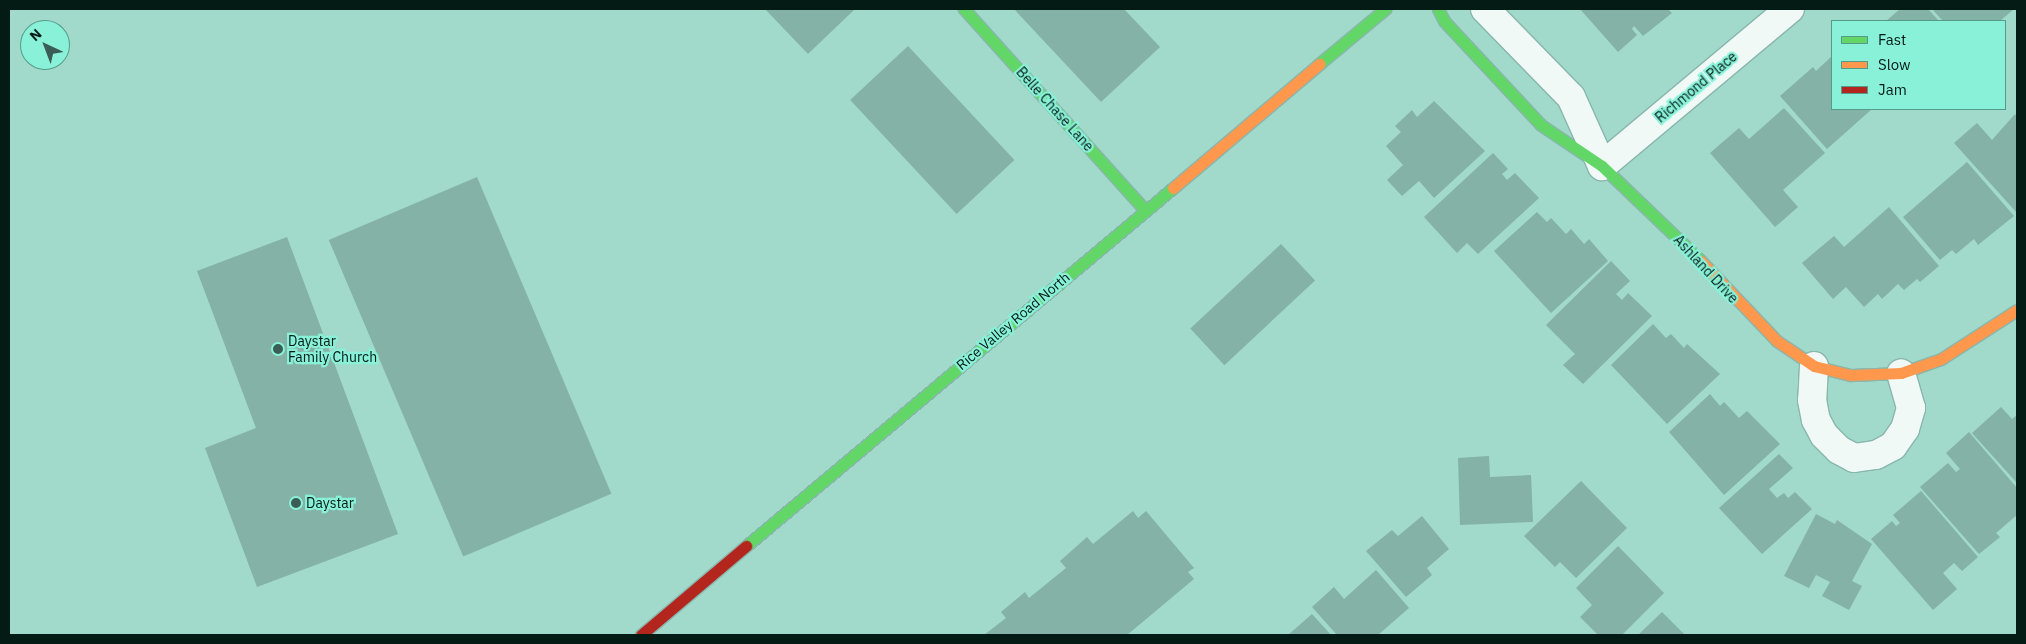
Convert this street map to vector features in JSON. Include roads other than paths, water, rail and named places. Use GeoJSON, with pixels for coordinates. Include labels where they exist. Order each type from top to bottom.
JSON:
{"type":"FeatureCollection","features":[{"type":"Feature","properties":{"kind":"street","name":"Belle Chase Lane"},"geometry":{"type":"LineString","coordinates":[[964,9],[1145,210]]}},
{"type":"Feature","properties":{"kind":"street","name":"Rice Valley Road North"},"geometry":{"type":"LineString","coordinates":[[641,635],[1385,9]]}},
{"type":"Feature","properties":{"kind":"street","name":"Ashland Drive"},"geometry":{"type":"LineString","coordinates":[[1438,9],[1444,21],[1541,126],[1602,166],[1695,254],[1777,341],[1814,366],[1851,375],[1901,373],[1941,359],[2017,310]]}},
{"type":"Feature","properties":{"kind":"street","name":"Ashland Drive"},"geometry":{"type":"LineString","coordinates":[[1485,9],[1571,97],[1602,166]]}},
{"type":"Feature","properties":{"kind":"street","name":"Richmond Place"},"geometry":{"type":"LineString","coordinates":[[1602,166],[1790,9]]}},
{"type":"Feature","properties":{"kind":"street"},"geometry":{"type":"LineString","coordinates":[[1814,366],[1812,400],[1816,420],[1824,435],[1838,450],[1854,458],[1876,455],[1893,446],[1905,429],[1910,408],[1901,373]]}},
{"type":"Feature","properties":{"kind":"place","name":"Daystar Family Church"},"geometry":{"type":"Point","coordinates":[278,349]}},
{"type":"Feature","properties":{"kind":"place","name":"Daystar"},"geometry":{"type":"Point","coordinates":[296,503]}}]}
